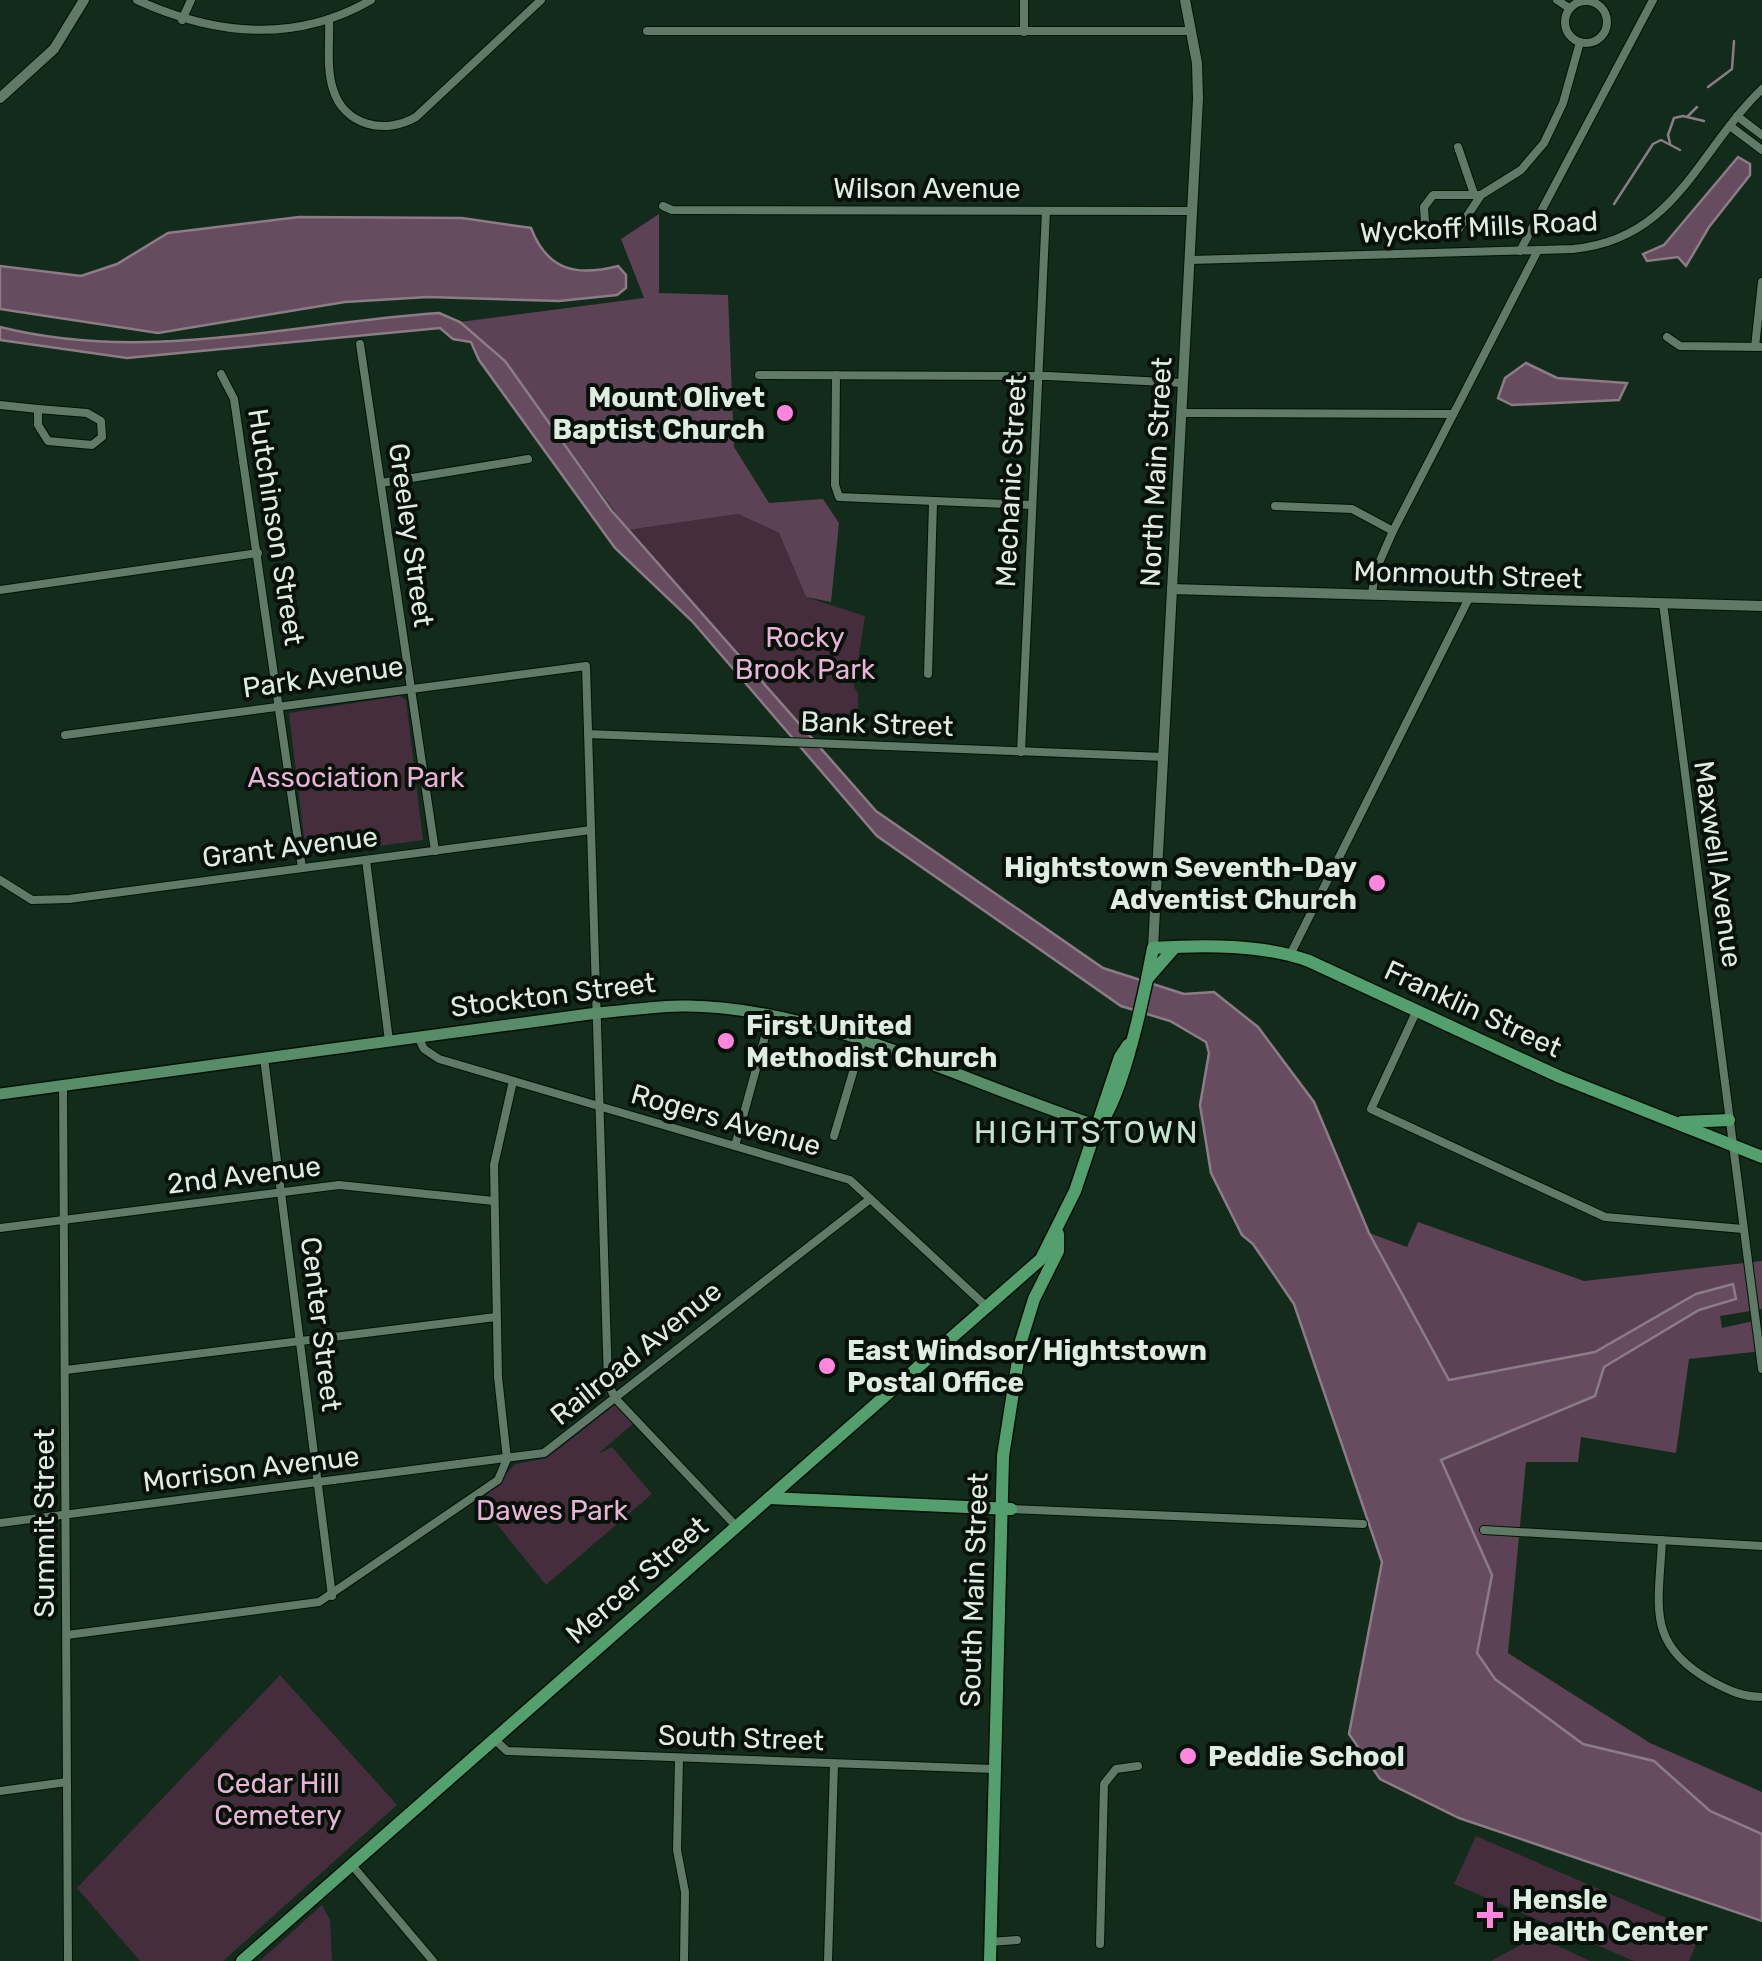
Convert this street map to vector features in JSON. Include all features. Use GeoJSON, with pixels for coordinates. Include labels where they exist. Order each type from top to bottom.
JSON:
{"type":"FeatureCollection","features":[{"type":"Feature","properties":{"kind":"main road"},"geometry":{"type":"LineString","coordinates":[[1148,979],[1175,947]]}},
{"type":"Feature","properties":{"kind":"main road","name":"Franklin Street"},"geometry":{"type":"LineString","coordinates":[[1154,948],[1290,954],[1669,1122],[1762,1157]]}},
{"type":"Feature","properties":{"kind":"main road"},"geometry":{"type":"LineString","coordinates":[[1058,1231],[1120,1056],[1128,1046],[1154,948]]}},
{"type":"Feature","properties":{"kind":"main road","name":"Stockton Street"},"geometry":{"type":"LineString","coordinates":[[0,1094],[597,1013],[686,1006],[770,1018],[862,1042],[1098,1126]]}},
{"type":"Feature","properties":{"kind":"main road"},"geometry":{"type":"LineString","coordinates":[[1669,1122],[1730,1120]]}},
{"type":"Feature","properties":{"kind":"main road","name":"South Main Street"},"geometry":{"type":"LineString","coordinates":[[990,1961],[992,1770],[1016,1366],[1030,1311],[1058,1251],[1058,1231]]}},
{"type":"Feature","properties":{"kind":"main road","name":"Mercer Street"},"geometry":{"type":"LineString","coordinates":[[242,1961],[988,1308],[1041,1259],[1058,1231]]}},
{"type":"Feature","properties":{"kind":"main road"},"geometry":{"type":"LineString","coordinates":[[769,1498],[1006,1509]]}},
{"type":"Feature","properties":{"kind":"street"},"geometry":{"type":"LineString","coordinates":[[0,98],[54,49],[84,0]]}},
{"type":"Feature","properties":{"kind":"street"},"geometry":{"type":"LineString","coordinates":[[137,0],[182,20],[256,32],[329,19],[372,0]]}},
{"type":"Feature","properties":{"kind":"street"},"geometry":{"type":"LineString","coordinates":[[182,20],[191,0]]}},
{"type":"Feature","properties":{"kind":"street"},"geometry":{"type":"LineString","coordinates":[[329,19],[330,80],[337,100],[359,121],[394,126],[416,117],[541,0]]}},
{"type":"Feature","properties":{"kind":"street"},"geometry":{"type":"LineString","coordinates":[[1024,0],[1024,32]]}},
{"type":"Feature","properties":{"kind":"street","name":"North Main Street"},"geometry":{"type":"LineString","coordinates":[[1154,948],[1199,89],[1185,0]]}},
{"type":"Feature","properties":{"kind":"street"},"geometry":{"type":"LineString","coordinates":[[1556,0],[1570,8]]}},
{"type":"Feature","properties":{"kind":"street"},"geometry":{"type":"LineString","coordinates":[[1520,251],[1653,0]]}},
{"type":"Feature","properties":{"kind":"street"},"geometry":{"type":"LineString","coordinates":[[1581,1],[1603,3],[1607,17],[1603,35],[1593,42],[1580,42],[1565,25],[1570,8],[1581,1]]}},
{"type":"Feature","properties":{"kind":"street"},"geometry":{"type":"LineString","coordinates":[[647,31],[1192,31]]}},
{"type":"Feature","properties":{"kind":"street"},"geometry":{"type":"LineString","coordinates":[[1458,147],[1477,194],[1462,228],[1449,236],[1435,233],[1424,222],[1428,200],[1439,192],[1477,194],[1521,170],[1544,143],[1563,103],[1580,42]]}},
{"type":"Feature","properties":{"kind":"street","name":"Wyckoff Mills Road"},"geometry":{"type":"LineString","coordinates":[[1190,260],[1596,246],[1635,234],[1672,199],[1762,89]]}},
{"type":"Feature","properties":{"kind":"street"},"geometry":{"type":"LineString","coordinates":[[1738,116],[1762,134]]}},
{"type":"Feature","properties":{"kind":"street"},"geometry":{"type":"LineString","coordinates":[[1730,126],[1762,150]]}},
{"type":"Feature","properties":{"kind":"street","name":"Wilson Avenue"},"geometry":{"type":"LineString","coordinates":[[663,206],[672,210],[1192,211]]}},
{"type":"Feature","properties":{"kind":"street","name":"Mechanic Street"},"geometry":{"type":"LineString","coordinates":[[1020,752],[1046,211]]}},
{"type":"Feature","properties":{"kind":"street"},"geometry":{"type":"LineString","coordinates":[[1449,236],[1450,253]]}},
{"type":"Feature","properties":{"kind":"street"},"geometry":{"type":"LineString","coordinates":[[1372,594],[1375,572],[1393,531],[1538,250]]}},
{"type":"Feature","properties":{"kind":"street"},"geometry":{"type":"LineString","coordinates":[[1666,336],[1680,346],[1759,347],[1762,282]]}},
{"type":"Feature","properties":{"kind":"street","name":"Greeley Street"},"geometry":{"type":"LineString","coordinates":[[360,344],[436,851]]}},
{"type":"Feature","properties":{"kind":"street","name":"Hutchinson Street"},"geometry":{"type":"LineString","coordinates":[[221,374],[234,399],[302,868]]}},
{"type":"Feature","properties":{"kind":"street"},"geometry":{"type":"LineString","coordinates":[[759,375],[1038,376],[1183,383]]}},
{"type":"Feature","properties":{"kind":"street"},"geometry":{"type":"LineString","coordinates":[[836,375],[835,484],[839,497],[1032,506]]}},
{"type":"Feature","properties":{"kind":"street"},"geometry":{"type":"LineString","coordinates":[[0,405],[38,408],[93,414],[101,421],[102,438],[92,445],[48,441],[38,425],[38,408]]}},
{"type":"Feature","properties":{"kind":"street"},"geometry":{"type":"LineString","coordinates":[[1182,413],[1453,414]]}},
{"type":"Feature","properties":{"kind":"street"},"geometry":{"type":"LineString","coordinates":[[380,482],[528,459]]}},
{"type":"Feature","properties":{"kind":"street"},"geometry":{"type":"LineString","coordinates":[[928,674],[933,503]]}},
{"type":"Feature","properties":{"kind":"street"},"geometry":{"type":"LineString","coordinates":[[1275,506],[1352,509],[1393,531]]}},
{"type":"Feature","properties":{"kind":"street"},"geometry":{"type":"LineString","coordinates":[[0,590],[258,553]]}},
{"type":"Feature","properties":{"kind":"street","name":"Monmouth Street"},"geometry":{"type":"LineString","coordinates":[[1172,589],[1762,606]]}},
{"type":"Feature","properties":{"kind":"street"},"geometry":{"type":"LineString","coordinates":[[1290,954],[1470,598]]}},
{"type":"Feature","properties":{"kind":"street","name":"Maxwell Avenue"},"geometry":{"type":"LineString","coordinates":[[1663,603],[1762,1369]]}},
{"type":"Feature","properties":{"kind":"street","name":"Park Avenue"},"geometry":{"type":"LineString","coordinates":[[65,735],[586,666],[588,734]]}},
{"type":"Feature","properties":{"kind":"street"},"geometry":{"type":"LineString","coordinates":[[588,734],[608,1383],[615,1398],[736,1526]]}},
{"type":"Feature","properties":{"kind":"street","name":"Bank Street"},"geometry":{"type":"LineString","coordinates":[[588,734],[1164,757]]}},
{"type":"Feature","properties":{"kind":"street","name":"Grant Avenue"},"geometry":{"type":"LineString","coordinates":[[0,880],[18,895],[42,901],[591,830]]}},
{"type":"Feature","properties":{"kind":"street"},"geometry":{"type":"LineString","coordinates":[[366,860],[389,1041]]}},
{"type":"Feature","properties":{"kind":"street"},"geometry":{"type":"LineString","coordinates":[[1416,1010],[1371,1108],[1605,1217],[1744,1230]]}},
{"type":"Feature","properties":{"kind":"street"},"geometry":{"type":"LineString","coordinates":[[735,1146],[770,1018]]}},
{"type":"Feature","properties":{"kind":"street","name":"Rogers Avenue"},"geometry":{"type":"LineString","coordinates":[[418,1037],[424,1049],[440,1059],[850,1180],[988,1308]]}},
{"type":"Feature","properties":{"kind":"street"},"geometry":{"type":"LineString","coordinates":[[834,1136],[862,1042]]}},
{"type":"Feature","properties":{"kind":"street","name":"Center Street"},"geometry":{"type":"LineString","coordinates":[[264,1058],[332,1596]]}},
{"type":"Feature","properties":{"kind":"street"},"geometry":{"type":"LineString","coordinates":[[67,1635],[319,1602],[498,1480],[507,1459],[496,1317],[494,1201],[496,1144],[512,1080]]}},
{"type":"Feature","properties":{"kind":"street","name":"Summit Street"},"geometry":{"type":"LineString","coordinates":[[63,1086],[68,1961]]}},
{"type":"Feature","properties":{"kind":"street","name":"2nd Avenue"},"geometry":{"type":"LineString","coordinates":[[0,1228],[352,1185],[494,1201]]}},
{"type":"Feature","properties":{"kind":"street","name":"Railroad Avenue"},"geometry":{"type":"LineString","coordinates":[[507,1459],[553,1449],[870,1198]]}},
{"type":"Feature","properties":{"kind":"street"},"geometry":{"type":"LineString","coordinates":[[66,1370],[496,1317]]}},
{"type":"Feature","properties":{"kind":"street","name":"Morrison Avenue"},"geometry":{"type":"LineString","coordinates":[[0,1523],[507,1459]]}},
{"type":"Feature","properties":{"kind":"street"},"geometry":{"type":"LineString","coordinates":[[1006,1509],[1362,1524]]}},
{"type":"Feature","properties":{"kind":"street"},"geometry":{"type":"LineString","coordinates":[[1484,1530],[1762,1546]]}},
{"type":"Feature","properties":{"kind":"street"},"geometry":{"type":"LineString","coordinates":[[1662,1540],[1660,1620],[1669,1648],[1698,1673],[1730,1691],[1762,1697]]}},
{"type":"Feature","properties":{"kind":"street","name":"South Street"},"geometry":{"type":"LineString","coordinates":[[493,1738],[508,1750],[992,1770]]}},
{"type":"Feature","properties":{"kind":"street"},"geometry":{"type":"LineString","coordinates":[[679,1759],[676,1850],[685,1892],[684,1961]]}},
{"type":"Feature","properties":{"kind":"street"},"geometry":{"type":"LineString","coordinates":[[828,1961],[834,1764]]}},
{"type":"Feature","properties":{"kind":"street"},"geometry":{"type":"LineString","coordinates":[[1100,1944],[1104,1784],[1116,1769],[1138,1766]]}},
{"type":"Feature","properties":{"kind":"street"},"geometry":{"type":"LineString","coordinates":[[0,1791],[67,1782]]}},
{"type":"Feature","properties":{"kind":"street"},"geometry":{"type":"LineString","coordinates":[[352,1864],[432,1961]]}},
{"type":"Feature","properties":{"kind":"green space","name":"Rocky Brook Park"},"geometry":{"type":"Polygon","coordinates":[[[738,514],[779,533],[806,597],[865,616],[854,687],[858,693],[858,734],[803,732],[628,530],[738,514]]]}},
{"type":"Feature","properties":{"kind":"green space","name":"Association Park"},"geometry":{"type":"Polygon","coordinates":[[[400,696],[406,700],[423,840],[313,855],[305,845],[289,713],[400,696]]]}},
{"type":"Feature","properties":{"kind":"green space","name":"Dawes Park"},"geometry":{"type":"Polygon","coordinates":[[[616,1404],[634,1423],[598,1454],[612,1447],[652,1494],[546,1585],[483,1507],[484,1498],[515,1464],[547,1458],[616,1404]]]}},
{"type":"Feature","properties":{"kind":"green space","name":"Cedar Hill Cemetery"},"geometry":{"type":"Polygon","coordinates":[[[280,1675],[397,1805],[223,1961],[140,1961],[77,1888],[280,1675]]]}},
{"type":"Feature","properties":{"kind":"green space"},"geometry":{"type":"Polygon","coordinates":[[[1476,1836],[1701,1933],[1689,1961],[1634,1961],[1454,1884],[1476,1836]]]}},
{"type":"Feature","properties":{"kind":"green space","name":"Cedar Hill Cemetery"},"geometry":{"type":"Polygon","coordinates":[[[322,1905],[330,1920],[332,1961],[260,1961],[322,1905]]]}},
{"type":"Feature","properties":{"kind":"green space"},"geometry":{"type":"Polygon","coordinates":[[[1528,1941],[1554,1944],[1590,1961],[1491,1961],[1528,1941]]]}},
{"type":"Feature","properties":{"kind":"shaded area"},"geometry":{"type":"Polygon","coordinates":[[[1738,157],[1750,164],[1750,175],[1709,227],[1686,266],[1678,257],[1647,261],[1643,254],[1664,245],[1738,157]]]}},
{"type":"Feature","properties":{"kind":"shaded area"},"geometry":{"type":"Polygon","coordinates":[[[659,214],[659,293],[728,295],[734,447],[769,503],[823,499],[839,523],[831,602],[806,597],[779,533],[738,514],[628,530],[505,361],[460,322],[644,298],[621,239],[659,214]]]}},
{"type":"Feature","properties":{"kind":"shaded area"},"geometry":{"type":"Polygon","coordinates":[[[299,217],[462,218],[531,228],[554,261],[576,270],[618,266],[626,275],[626,288],[617,295],[559,301],[428,297],[345,302],[158,333],[0,309],[0,266],[81,276],[117,264],[168,233],[299,217]]]}},
{"type":"Feature","properties":{"kind":"shaded area"},"geometry":{"type":"Polygon","coordinates":[[[439,313],[460,322],[505,361],[611,510],[876,811],[1103,968],[1184,994],[1214,992],[1258,1027],[1314,1102],[1369,1233],[1449,1380],[1595,1352],[1696,1294],[1733,1284],[1736,1299],[1699,1310],[1604,1367],[1595,1396],[1441,1460],[1492,1575],[1477,1653],[1495,1679],[1583,1744],[1654,1761],[1710,1811],[1762,1834],[1762,1921],[1459,1818],[1380,1779],[1349,1734],[1382,1562],[1294,1304],[1253,1244],[1242,1235],[1211,1173],[1200,1105],[1209,1053],[1206,1042],[1170,1021],[1121,1006],[877,836],[692,621],[615,548],[479,360],[471,342],[453,339],[440,328],[127,358],[0,340],[0,327],[110,342],[164,341],[439,313]]]}},
{"type":"Feature","properties":{"kind":"shaded area"},"geometry":{"type":"Polygon","coordinates":[[[1526,363],[1557,378],[1627,383],[1619,400],[1512,405],[1498,398],[1505,378],[1526,363]]]}},
{"type":"Feature","properties":{"kind":"shaded area"},"geometry":{"type":"Polygon","coordinates":[[[1418,1222],[1584,1281],[1762,1261],[1762,1309],[1720,1316],[1722,1328],[1758,1320],[1762,1351],[1689,1359],[1676,1453],[1581,1437],[1578,1462],[1526,1462],[1508,1653],[1650,1743],[1762,1792],[1762,1834],[1710,1811],[1654,1761],[1584,1744],[1495,1679],[1477,1653],[1492,1575],[1440,1460],[1595,1396],[1604,1367],[1699,1310],[1736,1299],[1733,1284],[1696,1294],[1595,1352],[1450,1381],[1369,1233],[1407,1247],[1418,1222]]]}},
{"type":"Feature","properties":{"kind":"waterway"},"geometry":{"type":"LineString","coordinates":[[1708,87],[1732,69],[1734,41]]}},
{"type":"Feature","properties":{"kind":"waterway"},"geometry":{"type":"LineString","coordinates":[[1688,116],[1697,107]]}},
{"type":"Feature","properties":{"kind":"waterway"},"geometry":{"type":"LineString","coordinates":[[1670,143],[1668,135],[1674,118],[1704,121]]}},
{"type":"Feature","properties":{"kind":"waterway"},"geometry":{"type":"LineString","coordinates":[[1614,204],[1653,144],[1661,140],[1680,150]]}},
{"type":"Feature","properties":{"kind":"place","name":"Mount Olivet Baptist Church"},"geometry":{"type":"Point","coordinates":[785,413]}},
{"type":"Feature","properties":{"kind":"place","name":"Hightstown Seventh-Day Adventist Church"},"geometry":{"type":"Point","coordinates":[1377,883]}},
{"type":"Feature","properties":{"kind":"place","name":"First United Methodist Church"},"geometry":{"type":"Point","coordinates":[726,1041]}},
{"type":"Feature","properties":{"kind":"place","name":"East Windsor/Hightstown Postal Office"},"geometry":{"type":"Point","coordinates":[827,1366]}},
{"type":"Feature","properties":{"kind":"place","name":"Peddie School"},"geometry":{"type":"Point","coordinates":[1188,1756]}},
{"type":"Feature","properties":{"kind":"place","name":"Hensle Health Center"},"geometry":{"type":"Point","coordinates":[1490,1915]}},
{"type":"Feature","properties":{"kind":"district","name":"HIGHTSTOWN"},"geometry":{"type":"Point","coordinates":[1087,1132]}}]}
